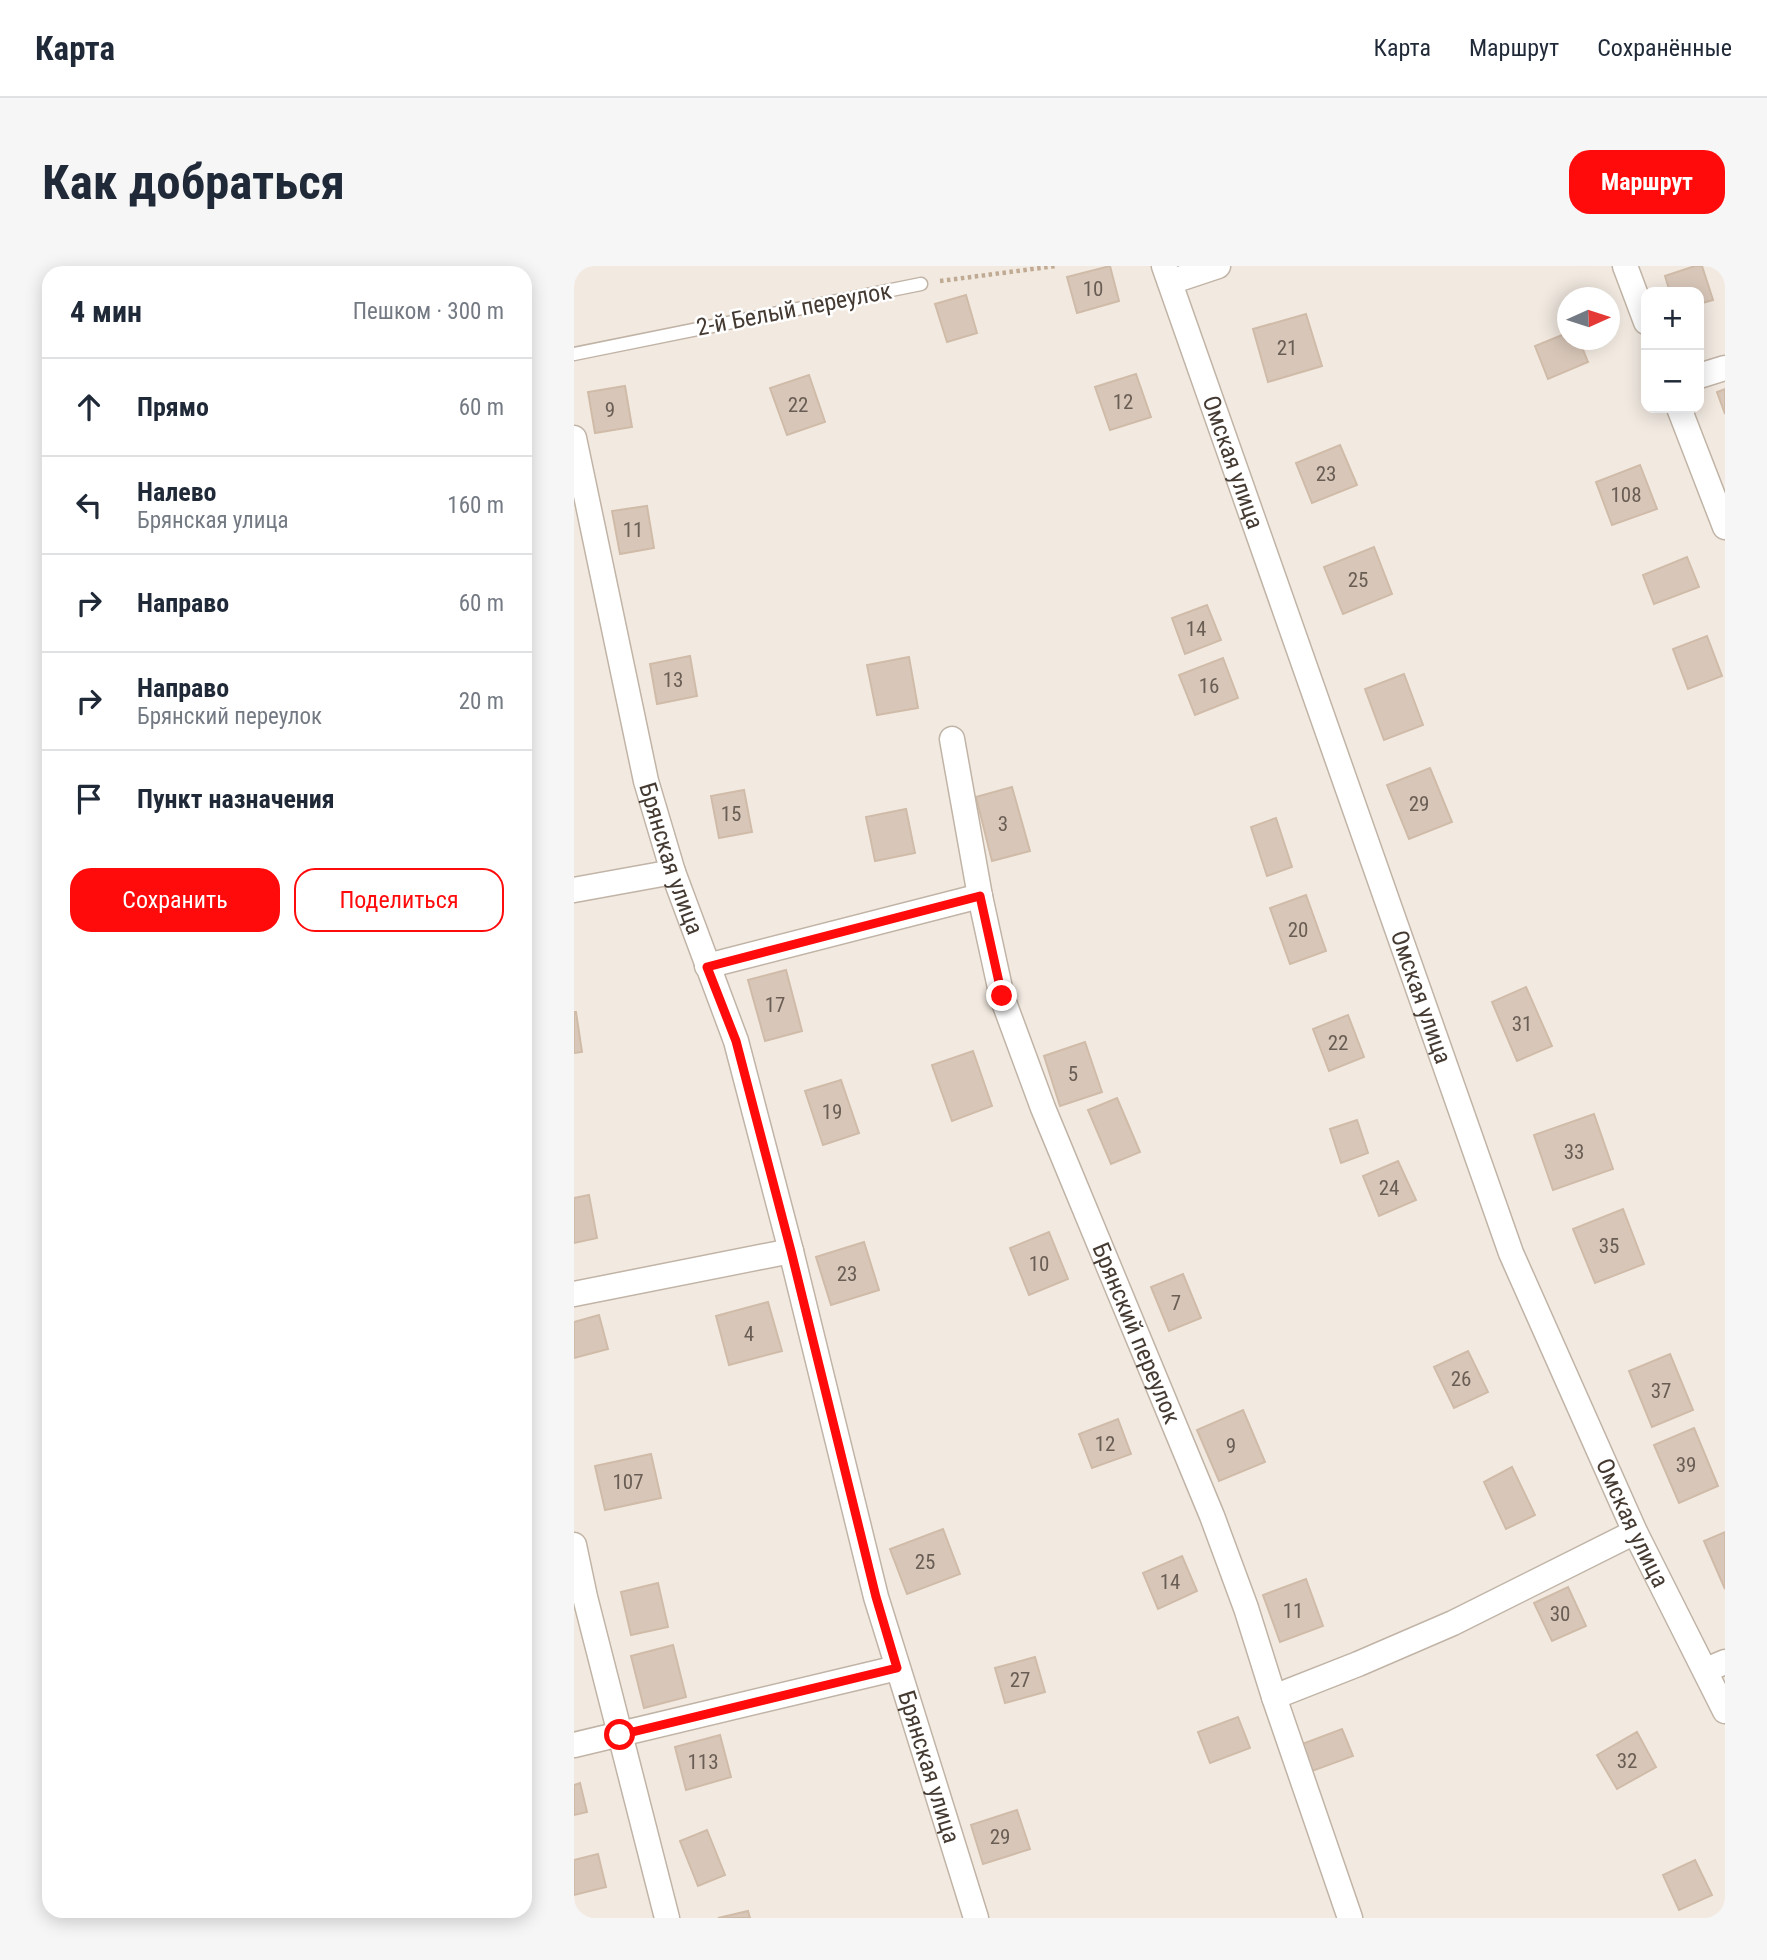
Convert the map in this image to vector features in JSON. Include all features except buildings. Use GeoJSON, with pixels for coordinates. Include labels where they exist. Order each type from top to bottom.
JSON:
{"type":"FeatureCollection","features":[{"type":"Feature","properties":{"kind":"street"},"geometry":{"type":"LineString","coordinates":[[1167,274],[1218,266]]}},
{"type":"Feature","properties":{"kind":"street"},"geometry":{"type":"LineString","coordinates":[[1625,266],[1641,309]]}},
{"type":"Feature","properties":{"kind":"street","name":"Омская улица"},"geometry":{"type":"LineString","coordinates":[[1167,274],[1511,1252],[1635,1532],[1715,1666],[1725,1711]]}},
{"type":"Feature","properties":{"kind":"street"},"geometry":{"type":"LineString","coordinates":[[1704,374],[1725,368]]}},
{"type":"Feature","properties":{"kind":"street"},"geometry":{"type":"LineString","coordinates":[[1681,413],[1725,527]]}},
{"type":"Feature","properties":{"kind":"street","name":"Брянская улица"},"geometry":{"type":"LineString","coordinates":[[574,438],[646,780],[673,872],[736,1041],[876,1597],[976,1918]]}},
{"type":"Feature","properties":{"kind":"street","name":"Брянский переулок"},"geometry":{"type":"LineString","coordinates":[[952,739],[980,896],[1002,996],[1038,1096],[1212,1516],[1246,1608],[1350,1918]]}},
{"type":"Feature","properties":{"kind":"street"},"geometry":{"type":"LineString","coordinates":[[574,890],[673,872]]}},
{"type":"Feature","properties":{"kind":"street"},"geometry":{"type":"LineString","coordinates":[[707,967],[980,896]]}},
{"type":"Feature","properties":{"kind":"street"},"geometry":{"type":"LineString","coordinates":[[574,1294],[791,1251]]}},
{"type":"Feature","properties":{"kind":"street"},"geometry":{"type":"LineString","coordinates":[[1274,1697],[1453,1623],[1635,1532]]}},
{"type":"Feature","properties":{"kind":"street"},"geometry":{"type":"LineString","coordinates":[[574,1545],[667,1918]]}},
{"type":"Feature","properties":{"kind":"street"},"geometry":{"type":"LineString","coordinates":[[574,1745],[897,1668]]}},
{"type":"Feature","properties":{"kind":"lane","name":"2-й Белый переулок"},"geometry":{"type":"LineString","coordinates":[[574,354],[921,284]]}},
{"type":"Feature","properties":{"kind":"path","name":"2-й Белый переулок"},"geometry":{"type":"LineString","coordinates":[[921,284],[1056,266]]}},
{"type":"Feature","properties":{"kind":"route"},"geometry":{"type":"LineString","coordinates":[[620,1735],[897,1668],[876,1597],[736,1041],[707,967],[980,896],[1002,996]]}}]}
